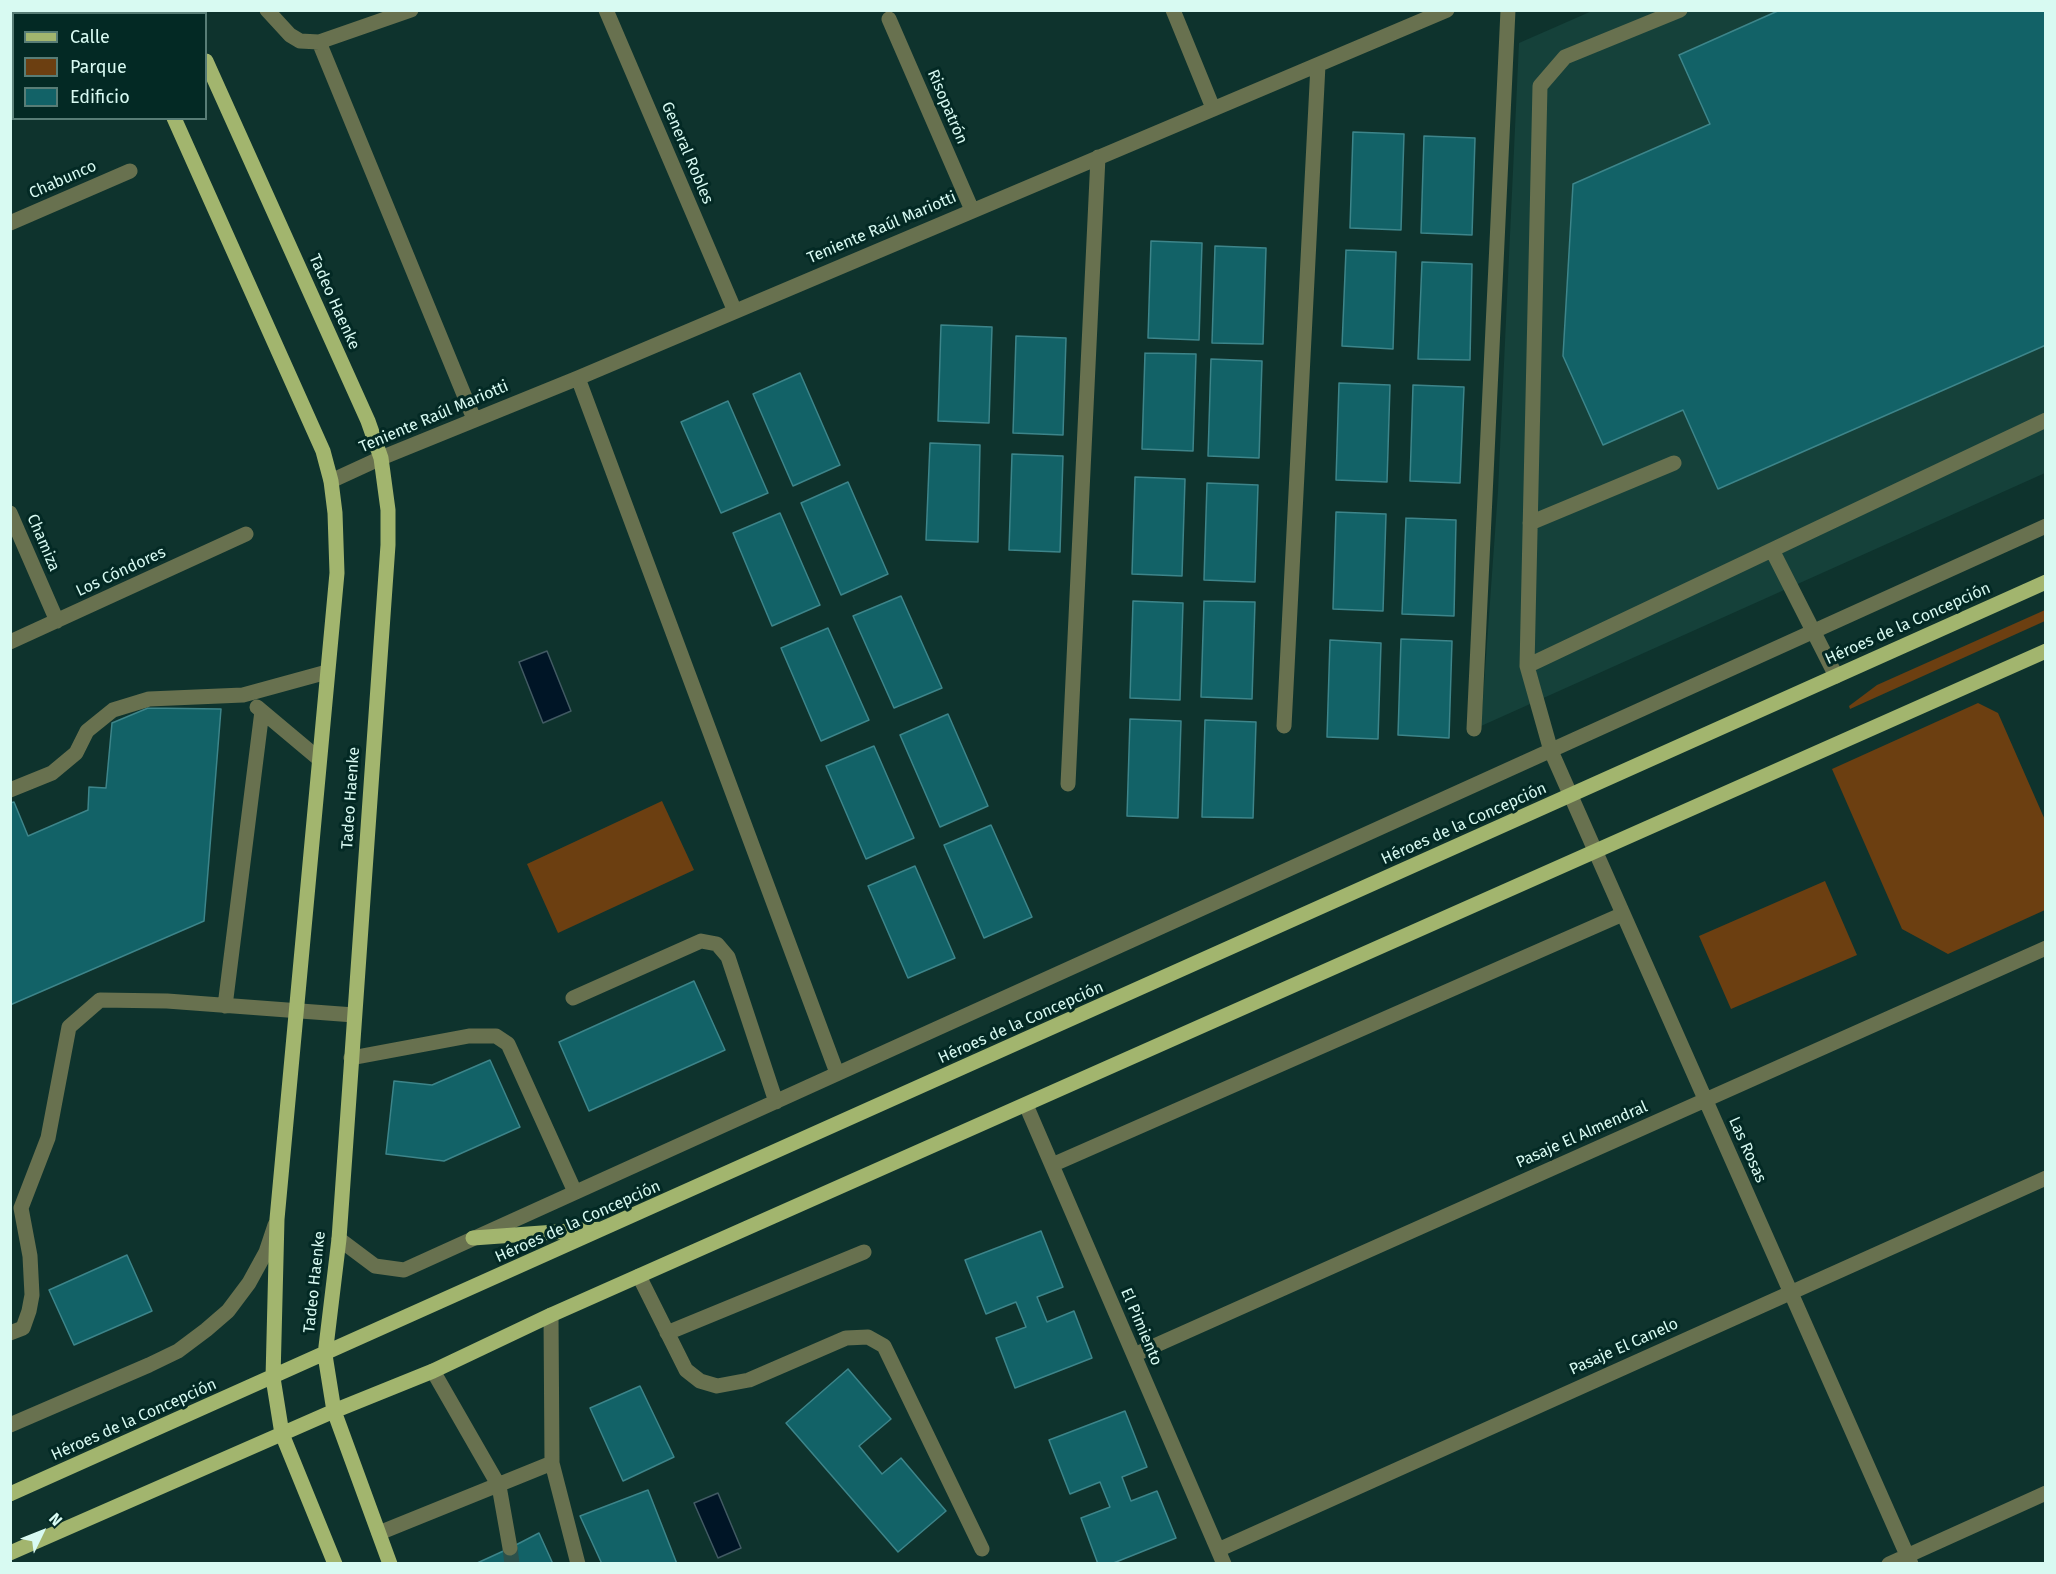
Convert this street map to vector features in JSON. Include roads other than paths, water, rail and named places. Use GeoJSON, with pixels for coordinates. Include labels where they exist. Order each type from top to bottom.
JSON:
{"type":"FeatureCollection","features":[{"type":"Feature","properties":{"kind":"main road","name":"Tadeo Haenke"},"geometry":{"type":"LineString","coordinates":[[207,63],[368,421],[381,458],[388,510],[388,545],[339,1239],[325,1355],[334,1411],[390,1563]]}},
{"type":"Feature","properties":{"kind":"main road"},"geometry":{"type":"LineString","coordinates":[[175,120],[323,451],[331,481],[337,573],[294,1012],[277,1219],[273,1378],[282,1434],[335,1563]]}},
{"type":"Feature","properties":{"kind":"main road","name":"Héroes de la Concepción"},"geometry":{"type":"LineString","coordinates":[[10,1494],[609,1228],[2046,582]]}},
{"type":"Feature","properties":{"kind":"main road"},"geometry":{"type":"LineString","coordinates":[[10,1553],[334,1411],[434,1371],[551,1315],[2046,651]]}},
{"type":"Feature","properties":{"kind":"main road"},"geometry":{"type":"LineString","coordinates":[[473,1238],[609,1228]]}},
{"type":"Feature","properties":{"kind":"street"},"geometry":{"type":"LineString","coordinates":[[267,10],[290,35],[300,41],[319,42],[411,10]]}},
{"type":"Feature","properties":{"kind":"street","name":"General Robles"},"geometry":{"type":"LineString","coordinates":[[606,10],[734,309]]}},
{"type":"Feature","properties":{"kind":"street"},"geometry":{"type":"LineString","coordinates":[[1173,10],[1213,108]]}},
{"type":"Feature","properties":{"kind":"street","name":"Teniente Raúl Mariotti"},"geometry":{"type":"LineString","coordinates":[[331,481],[1447,10]]}},
{"type":"Feature","properties":{"kind":"street"},"geometry":{"type":"LineString","coordinates":[[1474,729],[1508,10]]}},
{"type":"Feature","properties":{"kind":"street","name":"Las Rosas"},"geometry":{"type":"LineString","coordinates":[[1680,10],[1565,57],[1540,86],[1527,666],[1551,752],[1909,1559]]}},
{"type":"Feature","properties":{"kind":"street","name":"Risopatrón"},"geometry":{"type":"LineString","coordinates":[[890,19],[972,210]]}},
{"type":"Feature","properties":{"kind":"street"},"geometry":{"type":"LineString","coordinates":[[319,42],[474,419]]}},
{"type":"Feature","properties":{"kind":"street"},"geometry":{"type":"LineString","coordinates":[[1284,726],[1318,65]]}},
{"type":"Feature","properties":{"kind":"street"},"geometry":{"type":"LineString","coordinates":[[1068,784],[1098,157]]}},
{"type":"Feature","properties":{"kind":"street","name":"Chabunco"},"geometry":{"type":"LineString","coordinates":[[10,223],[130,171]]}},
{"type":"Feature","properties":{"kind":"street"},"geometry":{"type":"LineString","coordinates":[[578,378],[837,1074]]}},
{"type":"Feature","properties":{"kind":"street"},"geometry":{"type":"LineString","coordinates":[[1527,666],[2046,420]]}},
{"type":"Feature","properties":{"kind":"street"},"geometry":{"type":"LineString","coordinates":[[1530,524],[1674,463]]}},
{"type":"Feature","properties":{"kind":"street","name":"Chamiza"},"geometry":{"type":"LineString","coordinates":[[10,513],[57,621]]}},
{"type":"Feature","properties":{"kind":"street","name":"Héroes de la Concepción"},"geometry":{"type":"LineString","coordinates":[[339,1239],[375,1266],[404,1270],[2046,526]]}},
{"type":"Feature","properties":{"kind":"street","name":"Los Cóndores"},"geometry":{"type":"LineString","coordinates":[[10,642],[246,534]]}},
{"type":"Feature","properties":{"kind":"street"},"geometry":{"type":"LineString","coordinates":[[1772,550],[1836,676]]}},
{"type":"Feature","properties":{"kind":"street"},"geometry":{"type":"LineString","coordinates":[[10,790],[52,773],[76,753],[87,731],[113,710],[149,699],[243,695],[327,672]]}},
{"type":"Feature","properties":{"kind":"street"},"geometry":{"type":"LineString","coordinates":[[243,695],[319,759]]}},
{"type":"Feature","properties":{"kind":"street"},"geometry":{"type":"LineString","coordinates":[[225,1006],[262,711]]}},
{"type":"Feature","properties":{"kind":"street"},"geometry":{"type":"LineString","coordinates":[[1052,1165],[1623,914]]}},
{"type":"Feature","properties":{"kind":"street"},"geometry":{"type":"LineString","coordinates":[[573,998],[701,941],[717,944],[728,957],[776,1101]]}},
{"type":"Feature","properties":{"kind":"street","name":"Pasaje El Almendral"},"geometry":{"type":"LineString","coordinates":[[1134,1355],[2046,948]]}},
{"type":"Feature","properties":{"kind":"street"},"geometry":{"type":"LineString","coordinates":[[10,1333],[23,1328],[29,1311],[32,1295],[30,1256],[21,1208],[48,1138],[69,1027],[100,1000],[167,1001],[354,1015]]}},
{"type":"Feature","properties":{"kind":"street"},"geometry":{"type":"LineString","coordinates":[[351,1058],[469,1036],[496,1036],[508,1044],[575,1192]]}},
{"type":"Feature","properties":{"kind":"street","name":"El Pimiento"},"geometry":{"type":"LineString","coordinates":[[1026,1105],[1221,1557]]}},
{"type":"Feature","properties":{"kind":"street","name":"Pasaje El Canelo"},"geometry":{"type":"LineString","coordinates":[[1221,1557],[1791,1293],[2046,1178]]}},
{"type":"Feature","properties":{"kind":"street"},"geometry":{"type":"LineString","coordinates":[[10,1425],[178,1351],[206,1330],[228,1311],[249,1283],[266,1252],[277,1219]]}},
{"type":"Feature","properties":{"kind":"street"},"geometry":{"type":"LineString","coordinates":[[667,1333],[864,1252]]}},
{"type":"Feature","properties":{"kind":"street"},"geometry":{"type":"LineString","coordinates":[[639,1276],[686,1370],[700,1380],[717,1386],[749,1380],[846,1338],[868,1337],[884,1346],[982,1550]]}},
{"type":"Feature","properties":{"kind":"street"},"geometry":{"type":"LineString","coordinates":[[551,1315],[552,1463],[578,1563]]}},
{"type":"Feature","properties":{"kind":"street"},"geometry":{"type":"LineString","coordinates":[[434,1371],[498,1485],[510,1548]]}},
{"type":"Feature","properties":{"kind":"street"},"geometry":{"type":"LineString","coordinates":[[379,1533],[552,1463]]}},
{"type":"Feature","properties":{"kind":"street"},"geometry":{"type":"LineString","coordinates":[[1889,1563],[1909,1559],[2046,1493]]}},
{"type":"Feature","properties":{"kind":"water"},"geometry":{"type":"Polygon","coordinates":[[[547,651],[571,711],[543,723],[519,662],[547,651]]]}},
{"type":"Feature","properties":{"kind":"water"},"geometry":{"type":"Polygon","coordinates":[[[718,1493],[741,1548],[718,1558],[694,1503],[718,1493]]]}},
{"type":"Feature","properties":{"kind":"tunnel"},"geometry":{"type":"LineString","coordinates":[[510,1548],[512,1564]]}}]}
